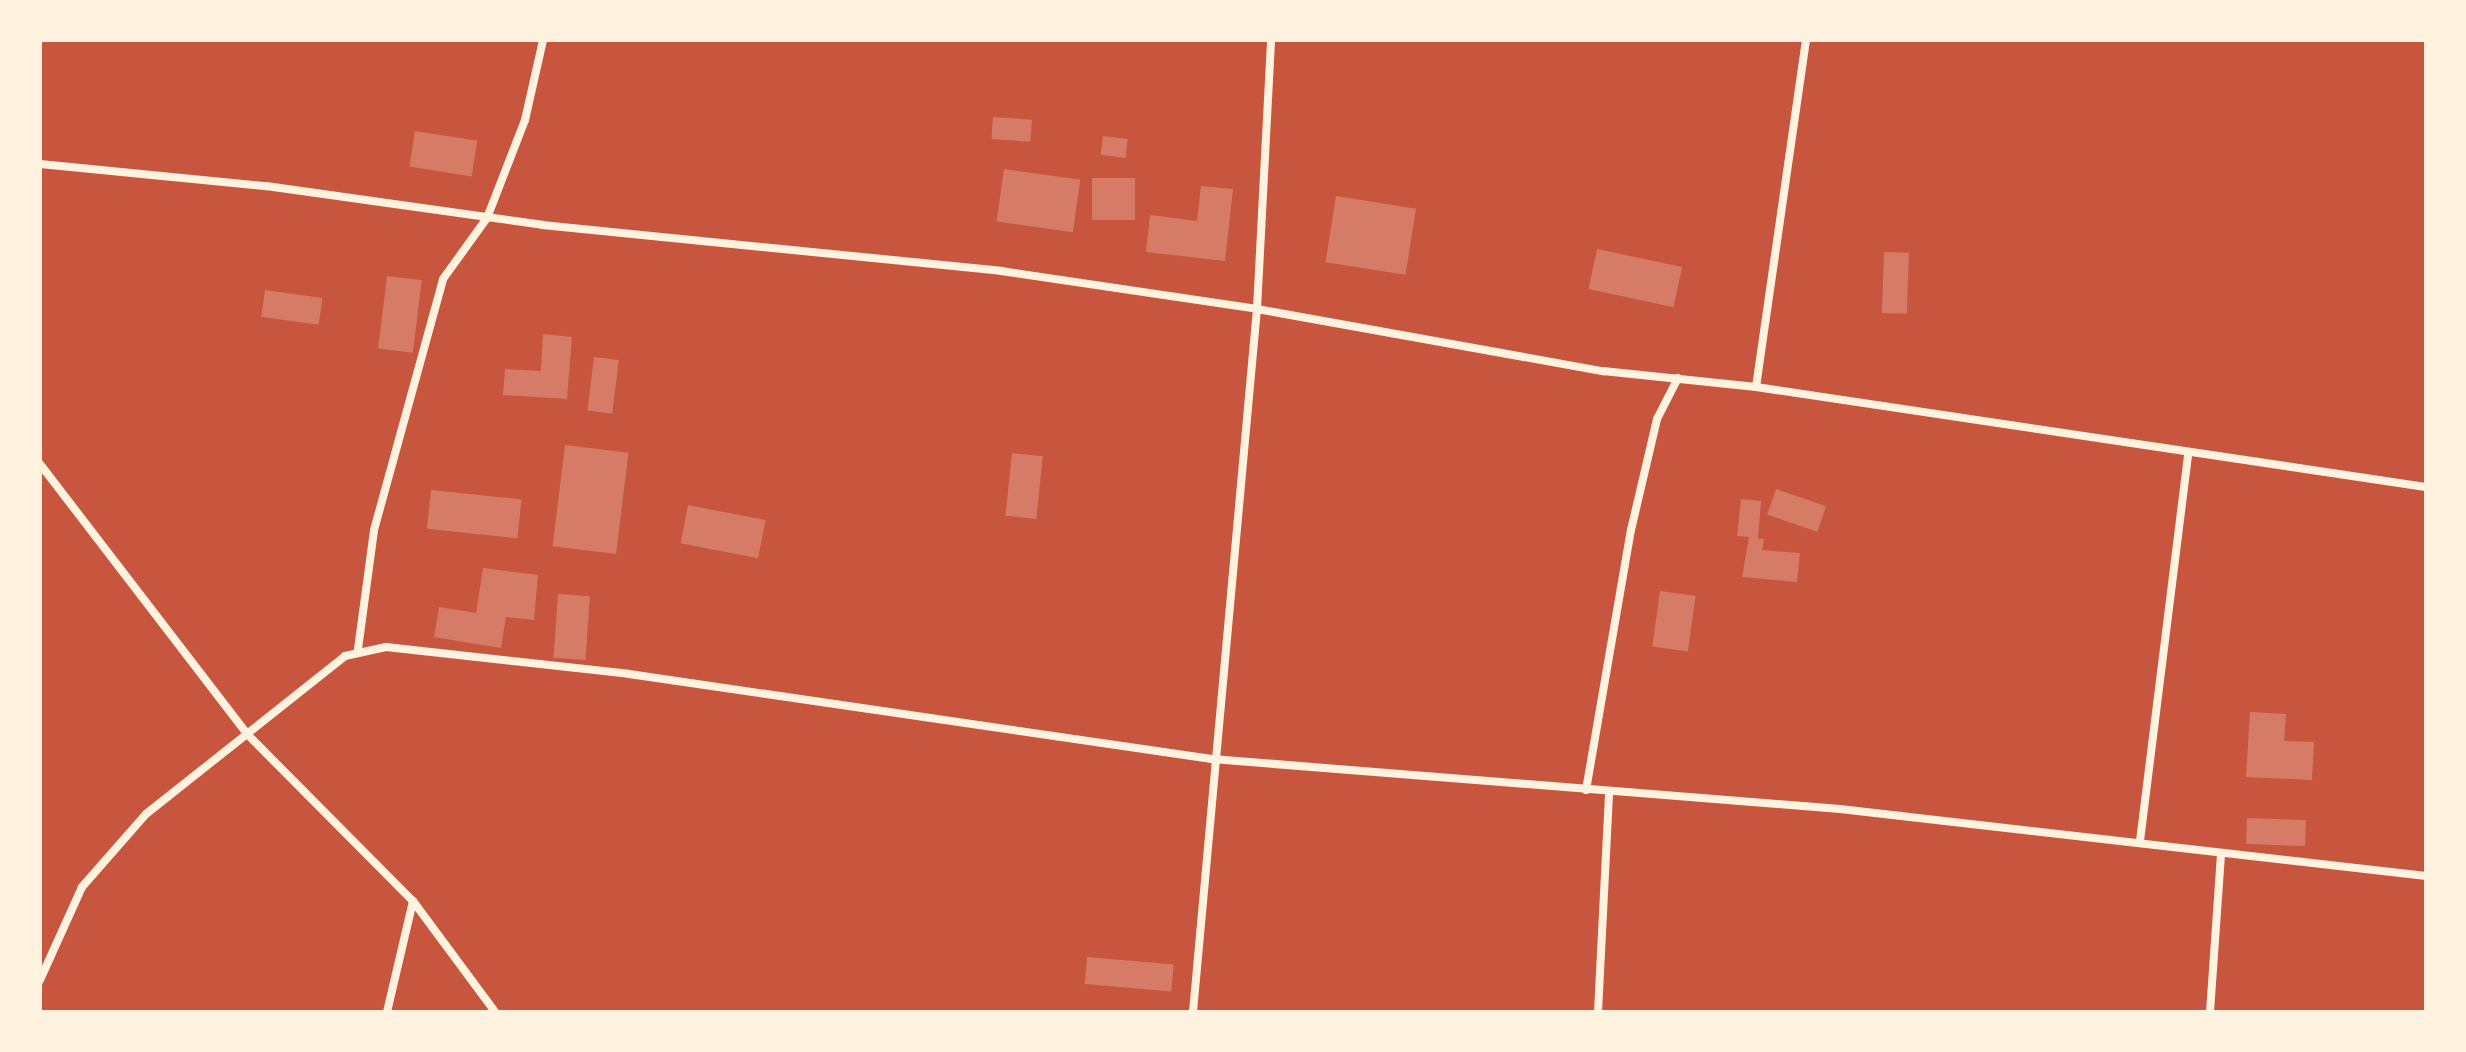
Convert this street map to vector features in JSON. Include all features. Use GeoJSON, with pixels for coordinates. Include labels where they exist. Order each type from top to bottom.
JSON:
{"type":"FeatureCollection","features":[{"type":"Feature","properties":{"kind":"street"},"geometry":{"type":"LineString","coordinates":[[358,649],[374,530],[443,279],[487,218],[525,120],[543,40]]}},
{"type":"Feature","properties":{"kind":"street"},"geometry":{"type":"LineString","coordinates":[[1193,1012],[1212,759],[1257,309],[1271,40]]}},
{"type":"Feature","properties":{"kind":"street"},"geometry":{"type":"LineString","coordinates":[[1756,387],[1806,40]]}},
{"type":"Feature","properties":{"kind":"street"},"geometry":{"type":"LineString","coordinates":[[40,164],[266,186],[487,218],[1001,271],[1257,309],[1603,371],[1756,387],[2426,487]]}},
{"type":"Feature","properties":{"kind":"street"},"geometry":{"type":"LineString","coordinates":[[1586,790],[1631,530],[1657,419],[1678,378]]}},
{"type":"Feature","properties":{"kind":"street"},"geometry":{"type":"LineString","coordinates":[[2140,841],[2188,453]]}},
{"type":"Feature","properties":{"kind":"street"},"geometry":{"type":"LineString","coordinates":[[40,464],[247,734],[413,901],[495,1012]]}},
{"type":"Feature","properties":{"kind":"street"},"geometry":{"type":"LineString","coordinates":[[40,980],[82,887],[146,814],[358,649],[386,647],[629,674],[1212,759],[1840,809],[2140,841],[2221,855],[2426,876]]}},
{"type":"Feature","properties":{"kind":"street"},"geometry":{"type":"LineString","coordinates":[[1598,1012],[1609,793]]}},
{"type":"Feature","properties":{"kind":"street"},"geometry":{"type":"LineString","coordinates":[[2210,1012],[2221,855]]}},
{"type":"Feature","properties":{"kind":"street"},"geometry":{"type":"LineString","coordinates":[[387,1012],[413,901]]}},
{"type":"Feature","properties":{"kind":"building"},"geometry":{"type":"Polygon","coordinates":[[[993,117],[1032,120],[1030,142],[991,139],[993,117]]]}},
{"type":"Feature","properties":{"kind":"building"},"geometry":{"type":"Polygon","coordinates":[[[415,131],[477,141],[472,176],[409,167],[415,131]]]}},
{"type":"Feature","properties":{"kind":"building"},"geometry":{"type":"Polygon","coordinates":[[[1103,136],[1128,139],[1125,158],[1101,155],[1103,136]]]}},
{"type":"Feature","properties":{"kind":"building"},"geometry":{"type":"Polygon","coordinates":[[[1004,169],[1080,180],[1073,232],[997,221],[1004,169]]]}},
{"type":"Feature","properties":{"kind":"building"},"geometry":{"type":"Polygon","coordinates":[[[1092,178],[1135,178],[1135,220],[1092,220],[1092,178]]]}},
{"type":"Feature","properties":{"kind":"building"},"geometry":{"type":"Polygon","coordinates":[[[1201,186],[1233,189],[1225,261],[1146,252],[1150,215],[1197,221],[1201,186]]]}},
{"type":"Feature","properties":{"kind":"building"},"geometry":{"type":"Polygon","coordinates":[[[1336,196],[1416,209],[1406,275],[1326,262],[1336,196]]]}},
{"type":"Feature","properties":{"kind":"building"},"geometry":{"type":"Polygon","coordinates":[[[1597,249],[1682,267],[1674,307],[1588,289],[1597,249]]]}},
{"type":"Feature","properties":{"kind":"building"},"geometry":{"type":"Polygon","coordinates":[[[1884,252],[1909,253],[1907,314],[1882,313],[1884,252]]]}},
{"type":"Feature","properties":{"kind":"building"},"geometry":{"type":"Polygon","coordinates":[[[387,276],[422,280],[413,353],[378,348],[387,276]]]}},
{"type":"Feature","properties":{"kind":"building"},"geometry":{"type":"Polygon","coordinates":[[[265,290],[322,298],[319,325],[261,317],[265,290]]]}},
{"type":"Feature","properties":{"kind":"building"},"geometry":{"type":"Polygon","coordinates":[[[543,334],[572,337],[567,399],[503,395],[505,369],[541,371],[543,334]]]}},
{"type":"Feature","properties":{"kind":"building"},"geometry":{"type":"Polygon","coordinates":[[[594,357],[619,360],[612,414],[587,411],[594,357]]]}},
{"type":"Feature","properties":{"kind":"building"},"geometry":{"type":"Polygon","coordinates":[[[565,445],[629,453],[616,554],[553,546],[565,445]]]}},
{"type":"Feature","properties":{"kind":"building"},"geometry":{"type":"Polygon","coordinates":[[[1012,453],[1043,456],[1036,519],[1005,516],[1012,453]]]}},
{"type":"Feature","properties":{"kind":"building"},"geometry":{"type":"Polygon","coordinates":[[[1776,489],[1826,506],[1817,532],[1767,515],[1776,489]]]}},
{"type":"Feature","properties":{"kind":"building"},"geometry":{"type":"Polygon","coordinates":[[[431,490],[522,500],[517,538],[427,529],[431,490]]]}},
{"type":"Feature","properties":{"kind":"building"},"geometry":{"type":"Polygon","coordinates":[[[1741,499],[1761,501],[1758,539],[1764,539],[1762,550],[1800,553],[1797,582],[1742,577],[1749,537],[1737,536],[1741,499]]]}},
{"type":"Feature","properties":{"kind":"building"},"geometry":{"type":"Polygon","coordinates":[[[688,505],[766,520],[758,558],[681,543],[688,505]]]}},
{"type":"Feature","properties":{"kind":"building"},"geometry":{"type":"Polygon","coordinates":[[[483,568],[538,575],[534,620],[506,617],[501,648],[434,637],[439,607],[476,613],[483,568]]]}},
{"type":"Feature","properties":{"kind":"building"},"geometry":{"type":"Polygon","coordinates":[[[1660,591],[1696,596],[1688,651],[1652,646],[1660,591]]]}},
{"type":"Feature","properties":{"kind":"building"},"geometry":{"type":"Polygon","coordinates":[[[558,594],[590,596],[585,660],[554,658],[558,594]]]}},
{"type":"Feature","properties":{"kind":"building"},"geometry":{"type":"Polygon","coordinates":[[[2250,712],[2286,714],[2284,741],[2314,742],[2312,780],[2246,777],[2250,712]]]}},
{"type":"Feature","properties":{"kind":"building"},"geometry":{"type":"Polygon","coordinates":[[[2247,818],[2306,820],[2305,846],[2246,844],[2247,818]]]}},
{"type":"Feature","properties":{"kind":"building"},"geometry":{"type":"Polygon","coordinates":[[[1087,957],[1174,965],[1171,991],[1085,984],[1087,957]]]}}]}
